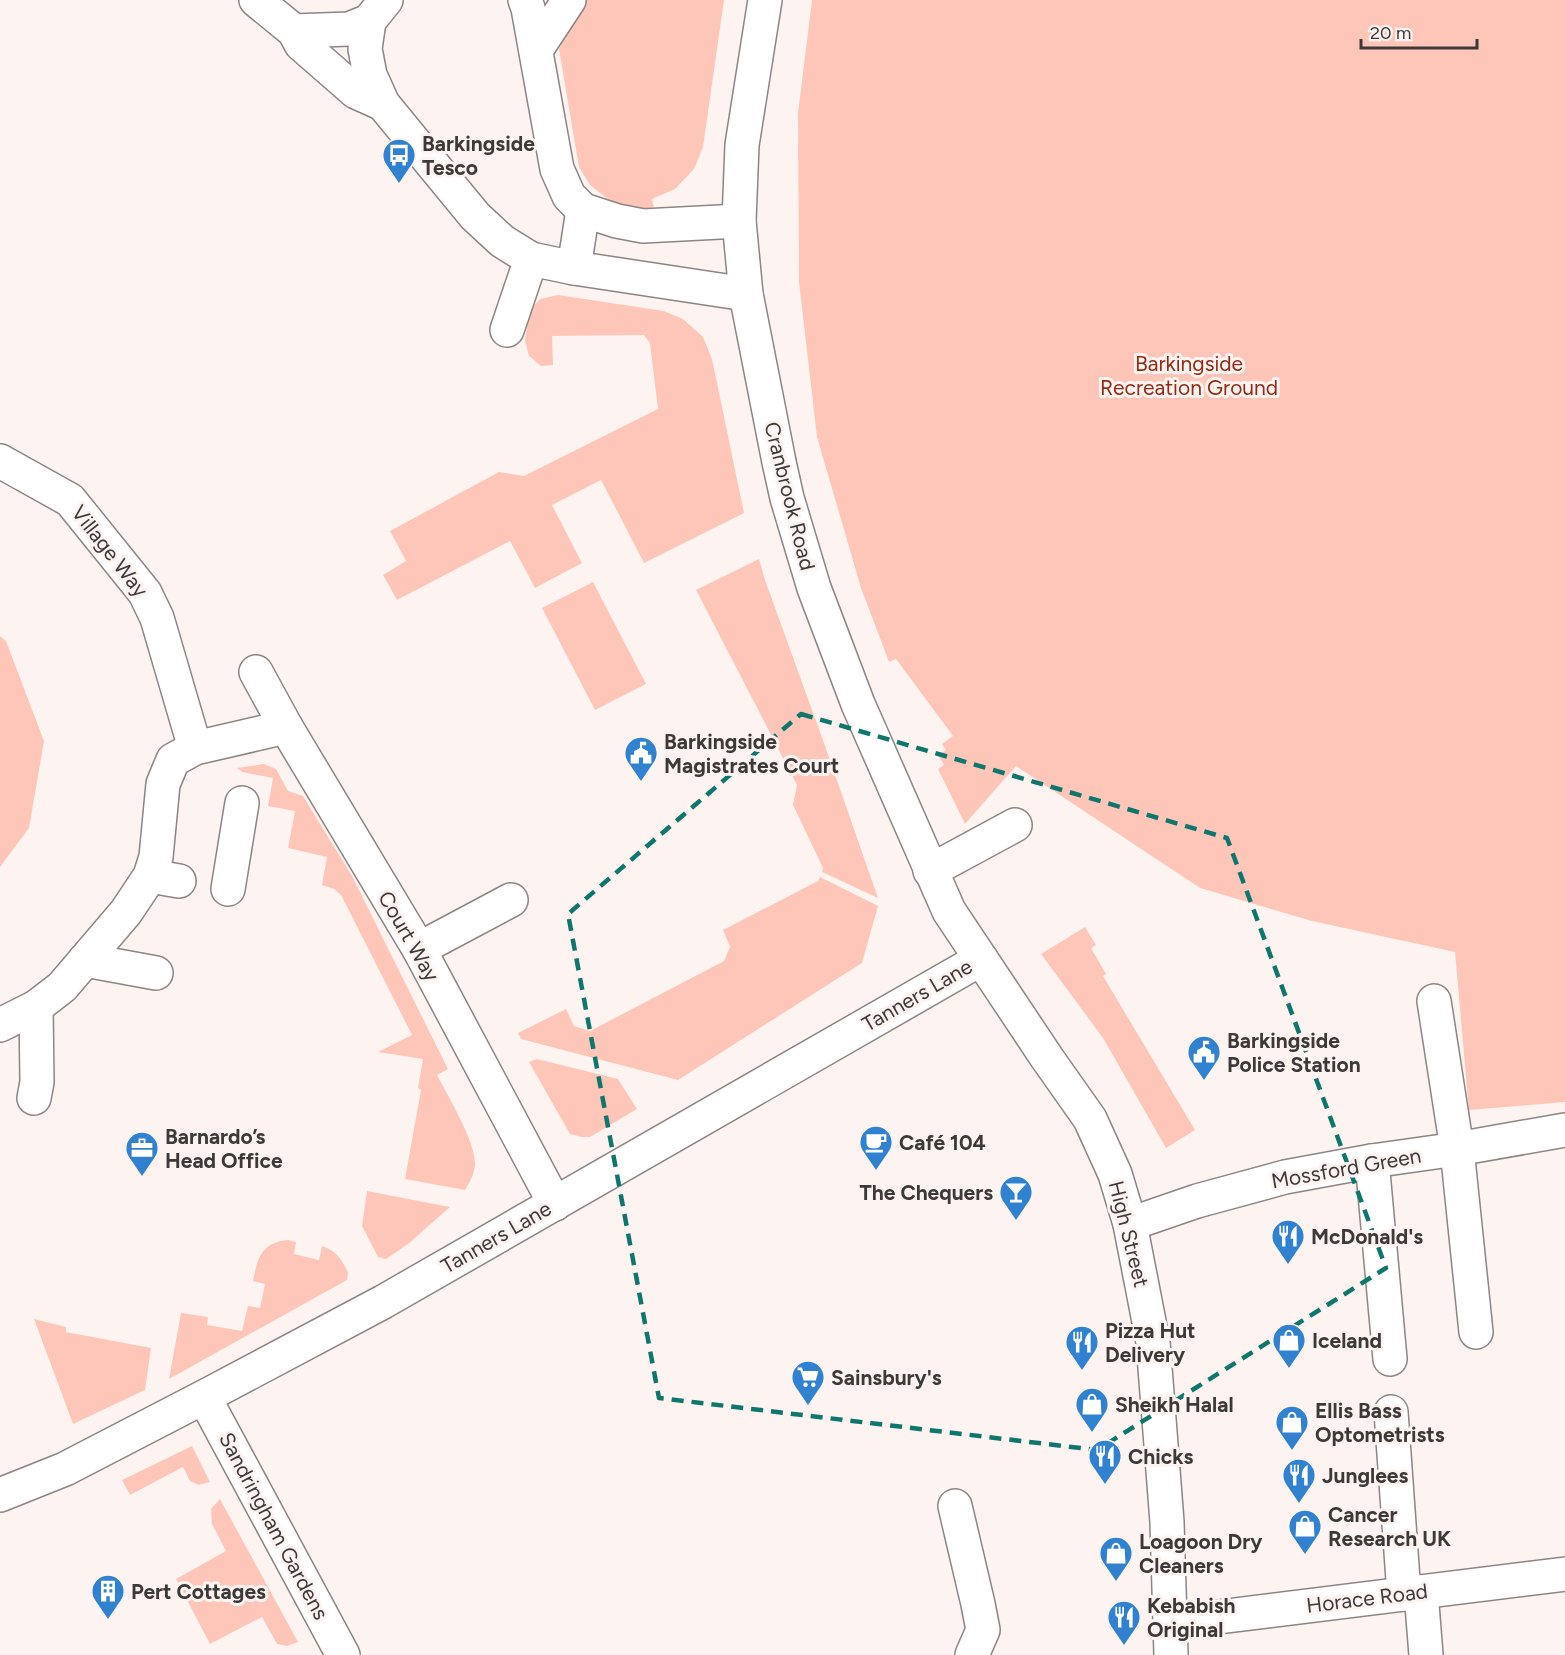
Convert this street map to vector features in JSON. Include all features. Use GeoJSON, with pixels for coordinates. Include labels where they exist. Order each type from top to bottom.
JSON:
{"type":"FeatureCollection","features":[{"type":"Feature","properties":{"kind":"street"},"geometry":{"type":"LineString","coordinates":[[256,0],[294,31],[301,44],[356,92],[383,104]]}},
{"type":"Feature","properties":{"kind":"street"},"geometry":{"type":"LineString","coordinates":[[525,0],[557,169],[569,196],[583,210],[617,221],[643,226],[740,221]]}},
{"type":"Feature","properties":{"kind":"street"},"geometry":{"type":"LineString","coordinates":[[536,51],[569,0]]}},
{"type":"Feature","properties":{"kind":"street","name":"Cranbrook Road"},"geometry":{"type":"LineString","coordinates":[[765,0],[742,145],[740,221],[746,294],[778,462],[814,588],[862,714],[949,911],[981,959]]}},
{"type":"Feature","properties":{"kind":"street"},"geometry":{"type":"LineString","coordinates":[[294,31],[349,28],[378,10]]}},
{"type":"Feature","properties":{"kind":"street"},"geometry":{"type":"LineString","coordinates":[[378,10],[365,49],[370,75],[383,104],[475,216],[502,241],[531,259],[574,268],[746,294]]}},
{"type":"Feature","properties":{"kind":"street"},"geometry":{"type":"LineString","coordinates":[[574,268],[583,210]]}},
{"type":"Feature","properties":{"kind":"street"},"geometry":{"type":"LineString","coordinates":[[507,330],[531,259]]}},
{"type":"Feature","properties":{"kind":"street","name":"Village Way"},"geometry":{"type":"LineString","coordinates":[[0,461],[70,500],[145,593],[156,618],[195,748]]}},
{"type":"Feature","properties":{"kind":"street","name":"Court Way"},"geometry":{"type":"LineString","coordinates":[[256,672],[286,727],[418,949],[555,1204]]}},
{"type":"Feature","properties":{"kind":"street"},"geometry":{"type":"LineString","coordinates":[[0,1025],[36,1007],[62,987],[126,912],[165,878],[156,857],[163,784],[173,760],[195,748],[286,727]]}},
{"type":"Feature","properties":{"kind":"street"},"geometry":{"type":"LineString","coordinates":[[228,889],[242,803]]}},
{"type":"Feature","properties":{"kind":"street"},"geometry":{"type":"LineString","coordinates":[[930,871],[1015,825]]}},
{"type":"Feature","properties":{"kind":"street"},"geometry":{"type":"LineString","coordinates":[[418,949],[511,900]]}},
{"type":"Feature","properties":{"kind":"street","name":"Tanners Lane"},"geometry":{"type":"LineString","coordinates":[[0,1495],[65,1469],[383,1302],[981,959]]}},
{"type":"Feature","properties":{"kind":"street","name":"High Street"},"geometry":{"type":"LineString","coordinates":[[981,959],[1090,1119],[1115,1174],[1130,1224],[1153,1342],[1167,1522],[1171,1655]]}},
{"type":"Feature","properties":{"kind":"street"},"geometry":{"type":"LineString","coordinates":[[85,960],[156,973]]}},
{"type":"Feature","properties":{"kind":"street"},"geometry":{"type":"LineString","coordinates":[[1434,1001],[1457,1149],[1476,1332]]}},
{"type":"Feature","properties":{"kind":"street"},"geometry":{"type":"LineString","coordinates":[[34,1098],[37,1082],[36,1007]]}},
{"type":"Feature","properties":{"kind":"street","name":"Mossford Green"},"geometry":{"type":"LineString","coordinates":[[1130,1224],[1197,1201],[1274,1180],[1372,1161],[1565,1130]]}},
{"type":"Feature","properties":{"kind":"street"},"geometry":{"type":"LineString","coordinates":[[1372,1161],[1390,1359]]}},
{"type":"Feature","properties":{"kind":"street","name":"Sandringham Gardens"},"geometry":{"type":"LineString","coordinates":[[204,1397],[343,1655]]}},
{"type":"Feature","properties":{"kind":"street"},"geometry":{"type":"LineString","coordinates":[[1391,1412],[1412,1593],[1426,1655]]}},
{"type":"Feature","properties":{"kind":"street"},"geometry":{"type":"LineString","coordinates":[[955,1506],[983,1630],[972,1655]]}},
{"type":"Feature","properties":{"kind":"street","name":"Horace Road"},"geometry":{"type":"LineString","coordinates":[[1170,1623],[1565,1574]]}},
{"type":"Feature","properties":{"kind":"highlighted area"},"geometry":{"type":"Polygon","coordinates":[[[801,714],[1227,838],[1386,1268],[1097,1450],[659,1398],[568,914],[801,714]]]}},
{"type":"Feature","properties":{"kind":"green space"},"geometry":{"type":"Polygon","coordinates":[[[583,0],[724,0],[703,147],[694,169],[675,189],[652,199],[654,207],[642,210],[623,208],[590,185],[579,167],[559,49],[583,0]]]}},
{"type":"Feature","properties":{"kind":"green space","name":"Barkingside Recreation Ground"},"geometry":{"type":"Polygon","coordinates":[[[812,0],[1565,0],[1565,1102],[1469,1110],[1455,952],[1312,921],[1200,888],[1016,766],[965,824],[938,769],[944,765],[938,755],[946,750],[942,744],[953,736],[896,659],[889,662],[861,588],[817,437],[799,282],[798,113],[812,0]]]}},
{"type":"Feature","properties":{"kind":"green space"},"geometry":{"type":"Polygon","coordinates":[[[558,295],[664,311],[683,319],[703,337],[712,359],[744,513],[644,563],[601,480],[552,505],[582,563],[535,588],[510,541],[397,600],[383,575],[406,561],[390,531],[499,472],[524,476],[658,409],[650,343],[644,335],[552,336],[553,365],[541,366],[529,356],[525,340],[530,310],[540,299],[558,295]]]}},
{"type":"Feature","properties":{"kind":"green space"},"geometry":{"type":"Polygon","coordinates":[[[759,559],[878,898],[822,872],[823,868],[793,805],[797,785],[696,590],[759,559]]]}},
{"type":"Feature","properties":{"kind":"green space"},"geometry":{"type":"Polygon","coordinates":[[[593,582],[646,684],[595,710],[542,608],[593,582]]]}},
{"type":"Feature","properties":{"kind":"green space"},"geometry":{"type":"Polygon","coordinates":[[[0,636],[6,641],[44,741],[29,828],[0,867],[0,636]]]}},
{"type":"Feature","properties":{"kind":"green space"},"geometry":{"type":"Polygon","coordinates":[[[264,764],[276,769],[288,791],[303,796],[352,876],[448,1069],[437,1075],[460,1119],[474,1154],[474,1170],[465,1190],[405,1179],[421,1090],[418,1088],[423,1059],[378,1052],[412,1035],[341,895],[334,889],[322,885],[327,857],[288,848],[295,811],[268,806],[273,778],[242,772],[237,768],[264,764]]]}},
{"type":"Feature","properties":{"kind":"green space"},"geometry":{"type":"Polygon","coordinates":[[[820,877],[878,906],[862,963],[678,1080],[521,1039],[518,1033],[566,1009],[574,1026],[590,1031],[724,961],[730,947],[723,930],[818,881],[820,877]]]}},
{"type":"Feature","properties":{"kind":"green space"},"geometry":{"type":"Polygon","coordinates":[[[1085,927],[1096,945],[1091,948],[1106,974],[1103,976],[1195,1130],[1166,1148],[1103,1038],[1041,954],[1085,927]]]}},
{"type":"Feature","properties":{"kind":"green space"},"geometry":{"type":"Polygon","coordinates":[[[537,1059],[618,1079],[637,1109],[590,1137],[570,1134],[529,1062],[537,1059]]]}},
{"type":"Feature","properties":{"kind":"green space"},"geometry":{"type":"Polygon","coordinates":[[[367,1191],[450,1207],[408,1244],[386,1259],[378,1257],[362,1226],[367,1191]]]}},
{"type":"Feature","properties":{"kind":"green space"},"geometry":{"type":"Polygon","coordinates":[[[288,1240],[296,1242],[294,1254],[319,1260],[322,1246],[331,1250],[341,1259],[348,1272],[347,1280],[169,1379],[181,1313],[208,1317],[207,1325],[242,1331],[248,1306],[260,1308],[265,1284],[253,1281],[259,1258],[272,1244],[288,1240]]]}},
{"type":"Feature","properties":{"kind":"green space"},"geometry":{"type":"Polygon","coordinates":[[[34,1319],[66,1327],[66,1332],[151,1348],[145,1390],[73,1424],[34,1319]]]}},
{"type":"Feature","properties":{"kind":"green space"},"geometry":{"type":"Polygon","coordinates":[[[192,1446],[210,1482],[199,1485],[190,1481],[183,1467],[130,1495],[122,1480],[192,1446]]]}},
{"type":"Feature","properties":{"kind":"green space"},"geometry":{"type":"Polygon","coordinates":[[[220,1499],[298,1642],[287,1646],[277,1644],[262,1617],[210,1644],[176,1579],[226,1551],[212,1524],[211,1509],[220,1499]]]}},
{"type":"Feature","properties":{"kind":"place","name":"Barkingside Tesco"},"geometry":{"type":"Point","coordinates":[399,184]}},
{"type":"Feature","properties":{"kind":"place","name":"Barkingside Magistrates Court"},"geometry":{"type":"Point","coordinates":[641,782]}},
{"type":"Feature","properties":{"kind":"place","name":"Barkingside Police Station"},"geometry":{"type":"Point","coordinates":[1204,1081]}},
{"type":"Feature","properties":{"kind":"place","name":"Café 104"},"geometry":{"type":"Point","coordinates":[876,1171]}},
{"type":"Feature","properties":{"kind":"place","name":"Barnardo’s Head Office"},"geometry":{"type":"Point","coordinates":[142,1177]}},
{"type":"Feature","properties":{"kind":"place","name":"The Chequers"},"geometry":{"type":"Point","coordinates":[1016,1221]}},
{"type":"Feature","properties":{"kind":"place","name":"McDonald's"},"geometry":{"type":"Point","coordinates":[1288,1265]}},
{"type":"Feature","properties":{"kind":"place","name":"Iceland"},"geometry":{"type":"Point","coordinates":[1289,1369]}},
{"type":"Feature","properties":{"kind":"place","name":"Pizza Hut Delivery"},"geometry":{"type":"Point","coordinates":[1082,1371]}},
{"type":"Feature","properties":{"kind":"place","name":"Sainsbury's"},"geometry":{"type":"Point","coordinates":[808,1406]}},
{"type":"Feature","properties":{"kind":"place","name":"Sheikh Halal"},"geometry":{"type":"Point","coordinates":[1092,1433]}},
{"type":"Feature","properties":{"kind":"place","name":"Ellis Bass Optometrists"},"geometry":{"type":"Point","coordinates":[1292,1451]}},
{"type":"Feature","properties":{"kind":"place","name":"Chicks"},"geometry":{"type":"Point","coordinates":[1105,1485]}},
{"type":"Feature","properties":{"kind":"place","name":"Junglees"},"geometry":{"type":"Point","coordinates":[1299,1504]}},
{"type":"Feature","properties":{"kind":"place","name":"Cancer Research UK"},"geometry":{"type":"Point","coordinates":[1305,1555]}},
{"type":"Feature","properties":{"kind":"place","name":"Loagoon Dry Cleaners"},"geometry":{"type":"Point","coordinates":[1116,1582]}},
{"type":"Feature","properties":{"kind":"place","name":"Pert Cottages"},"geometry":{"type":"Point","coordinates":[108,1620]}},
{"type":"Feature","properties":{"kind":"place","name":"Kebabish Original"},"geometry":{"type":"Point","coordinates":[1124,1646]}}]}
